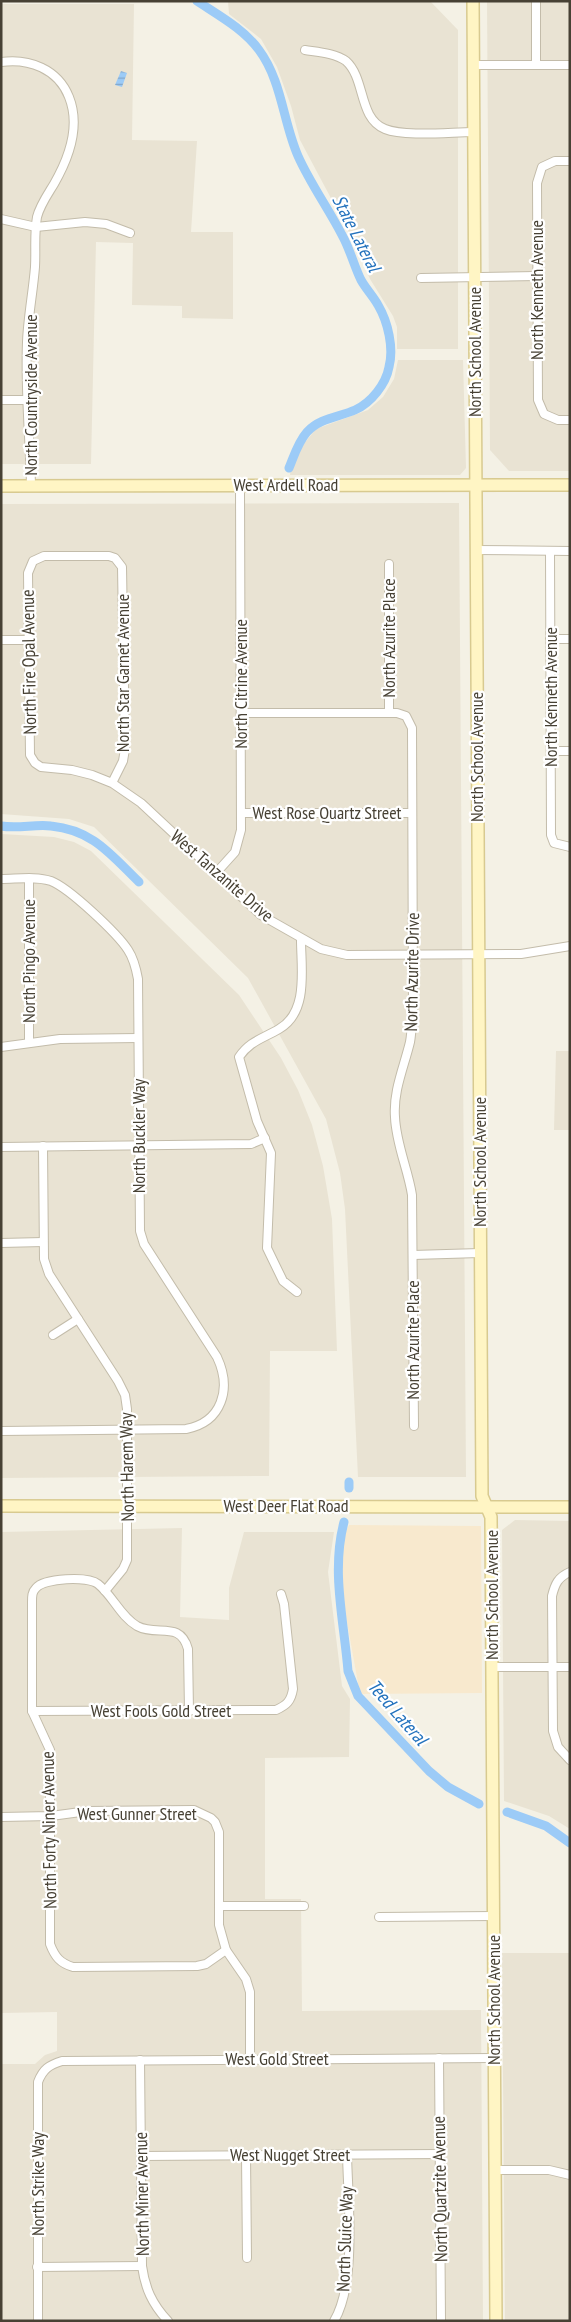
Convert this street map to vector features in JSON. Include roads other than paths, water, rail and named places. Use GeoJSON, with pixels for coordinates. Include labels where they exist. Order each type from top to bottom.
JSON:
{"type":"FeatureCollection","features":[{"type":"Feature","properties":{"kind":"street","name":"North School Avenue"},"geometry":{"type":"LineString","coordinates":[[473,1],[482,1496],[491,1517],[496,2321]]}},
{"type":"Feature","properties":{"kind":"street"},"geometry":{"type":"LineString","coordinates":[[536,1],[536,65]]}},
{"type":"Feature","properties":{"kind":"street"},"geometry":{"type":"LineString","coordinates":[[305,50],[330,54],[345,60],[357,74],[362,96],[372,118],[383,128],[397,132],[473,132]]}},
{"type":"Feature","properties":{"kind":"street","name":"North Countryside Avenue"},"geometry":{"type":"LineString","coordinates":[[1,62],[26,62],[42,67],[56,77],[69,97],[73,116],[73,140],[67,162],[42,204],[36,228],[35,267],[27,342],[31,486]]}},
{"type":"Feature","properties":{"kind":"street"},"geometry":{"type":"LineString","coordinates":[[473,65],[570,65]]}},
{"type":"Feature","properties":{"kind":"street","name":"North Kenneth Avenue"},"geometry":{"type":"LineString","coordinates":[[570,161],[556,161],[542,167],[537,183],[538,400],[544,414],[558,420],[570,420]]}},
{"type":"Feature","properties":{"kind":"street"},"geometry":{"type":"LineString","coordinates":[[1,219],[36,228],[85,222],[106,224],[130,233]]}},
{"type":"Feature","properties":{"kind":"street"},"geometry":{"type":"LineString","coordinates":[[421,278],[537,276]]}},
{"type":"Feature","properties":{"kind":"street"},"geometry":{"type":"LineString","coordinates":[[1,400],[29,400]]}},
{"type":"Feature","properties":{"kind":"street","name":"West Ardell Road"},"geometry":{"type":"LineString","coordinates":[[1,486],[570,485]]}},
{"type":"Feature","properties":{"kind":"street","name":"North Citrine Avenue"},"geometry":{"type":"LineString","coordinates":[[216,873],[235,852],[239,842],[241,813],[240,486]]}},
{"type":"Feature","properties":{"kind":"street"},"geometry":{"type":"LineString","coordinates":[[476,550],[570,551]]}},
{"type":"Feature","properties":{"kind":"street","name":"North Kenneth Avenue"},"geometry":{"type":"LineString","coordinates":[[550,550],[551,835],[554,843],[570,847]]}},
{"type":"Feature","properties":{"kind":"street","name":"North Fire Opal Avenue"},"geometry":{"type":"LineString","coordinates":[[35,763],[30,755],[28,573],[33,561],[44,556],[109,556],[120,562]]}},
{"type":"Feature","properties":{"kind":"street","name":"North Star Garnet Avenue"},"geometry":{"type":"LineString","coordinates":[[112,783],[123,761],[125,749],[124,571],[120,562]]}},
{"type":"Feature","properties":{"kind":"street","name":"North Azurite Place"},"geometry":{"type":"LineString","coordinates":[[389,564],[389,713]]}},
{"type":"Feature","properties":{"kind":"street"},"geometry":{"type":"LineString","coordinates":[[550,639],[570,639]]}},
{"type":"Feature","properties":{"kind":"street"},"geometry":{"type":"LineString","coordinates":[[1,640],[29,640]]}},
{"type":"Feature","properties":{"kind":"street"},"geometry":{"type":"LineString","coordinates":[[241,713],[389,713]]}},
{"type":"Feature","properties":{"kind":"street","name":"North Azurite Drive"},"geometry":{"type":"LineString","coordinates":[[389,713],[406,716],[412,728],[413,1008],[410,1041],[396,1091],[394,1116],[397,1138],[410,1177],[412,1195],[412,1255]]}},
{"type":"Feature","properties":{"kind":"street"},"geometry":{"type":"LineString","coordinates":[[551,751],[570,751]]}},
{"type":"Feature","properties":{"kind":"street","name":"West Tanzanite Drive"},"geometry":{"type":"LineString","coordinates":[[35,763],[41,767],[72,770],[92,775],[112,783],[141,803],[261,915],[301,940],[321,949],[347,955],[521,954],[570,946]]}},
{"type":"Feature","properties":{"kind":"street","name":"West Rose Quartz Street"},"geometry":{"type":"LineString","coordinates":[[241,813],[412,813]]}},
{"type":"Feature","properties":{"kind":"street","name":"North Buckler Way"},"geometry":{"type":"LineString","coordinates":[[1,879],[29,878],[49,881],[67,889],[128,949],[136,968],[138,979],[139,1219],[144,1244],[222,1367],[223,1393],[221,1403],[214,1416],[198,1427],[127,1430]]}},
{"type":"Feature","properties":{"kind":"street","name":"North Pingo Avenue"},"geometry":{"type":"LineString","coordinates":[[29,878],[29,1043]]}},
{"type":"Feature","properties":{"kind":"street"},"geometry":{"type":"LineString","coordinates":[[297,1292],[283,1282],[267,1248],[271,1153],[257,1121],[239,1057],[247,1045],[281,1028],[290,1020],[297,1009],[301,997],[301,940]]}},
{"type":"Feature","properties":{"kind":"street"},"geometry":{"type":"LineString","coordinates":[[1,1047],[60,1039],[138,1038]]}},
{"type":"Feature","properties":{"kind":"street"},"geometry":{"type":"LineString","coordinates":[[1,1147],[251,1144],[265,1138]]}},
{"type":"Feature","properties":{"kind":"street","name":"North Harem Way"},"geometry":{"type":"LineString","coordinates":[[43,1146],[44,1259],[49,1274],[118,1381],[125,1395],[127,1430],[127,1560],[123,1569],[105,1591]]}},
{"type":"Feature","properties":{"kind":"street"},"geometry":{"type":"LineString","coordinates":[[1,1243],[43,1242]]}},
{"type":"Feature","properties":{"kind":"street"},"geometry":{"type":"LineString","coordinates":[[412,1255],[480,1253]]}},
{"type":"Feature","properties":{"kind":"street","name":"North Azurite Place"},"geometry":{"type":"LineString","coordinates":[[412,1255],[414,1426]]}},
{"type":"Feature","properties":{"kind":"street"},"geometry":{"type":"LineString","coordinates":[[53,1335],[78,1319]]}},
{"type":"Feature","properties":{"kind":"street"},"geometry":{"type":"LineString","coordinates":[[1,1431],[127,1430]]}},
{"type":"Feature","properties":{"kind":"street","name":"West Deer Flat Road"},"geometry":{"type":"LineString","coordinates":[[1,1506],[570,1506]]}},
{"type":"Feature","properties":{"kind":"street"},"geometry":{"type":"LineString","coordinates":[[570,1572],[559,1578],[555,1584],[552,1596],[553,1731],[558,1748],[570,1760]]}},
{"type":"Feature","properties":{"kind":"street","name":"North Forty Niner Avenue"},"geometry":{"type":"LineString","coordinates":[[105,1591],[97,1582],[87,1580],[51,1580],[36,1587],[32,1594],[32,1711],[50,1750],[50,1944],[55,1956],[64,1964],[74,1967],[196,1966],[206,1964],[226,1950]]}},
{"type":"Feature","properties":{"kind":"street"},"geometry":{"type":"LineString","coordinates":[[105,1591],[125,1616],[140,1628],[180,1634],[186,1640],[188,1649],[189,1710]]}},
{"type":"Feature","properties":{"kind":"street","name":"West Fools Gold Street"},"geometry":{"type":"LineString","coordinates":[[32,1711],[276,1710],[288,1703],[293,1689],[284,1604],[281,1594]]}},
{"type":"Feature","properties":{"kind":"street"},"geometry":{"type":"LineString","coordinates":[[492,1667],[570,1666]]}},
{"type":"Feature","properties":{"kind":"street","name":"West Gunner Street"},"geometry":{"type":"LineString","coordinates":[[1,1817],[51,1816],[88,1811],[194,1810],[211,1818],[219,1832],[219,1906]]}},
{"type":"Feature","properties":{"kind":"street"},"geometry":{"type":"LineString","coordinates":[[250,2060],[250,1992],[246,1979],[226,1950],[220,1925],[219,1906],[304,1906]]}},
{"type":"Feature","properties":{"kind":"street"},"geometry":{"type":"LineString","coordinates":[[379,1917],[494,1916]]}},
{"type":"Feature","properties":{"kind":"street","name":"North Quartzite Avenue"},"geometry":{"type":"LineString","coordinates":[[439,2058],[441,2321]]}},
{"type":"Feature","properties":{"kind":"street","name":"West Gold Street"},"geometry":{"type":"LineString","coordinates":[[62,2061],[493,2058]]}},
{"type":"Feature","properties":{"kind":"street","name":"North Miner Avenue"},"geometry":{"type":"LineString","coordinates":[[140,2060],[142,2266],[148,2292],[154,2304],[168,2321]]}},
{"type":"Feature","properties":{"kind":"street","name":"North Strike Way"},"geometry":{"type":"LineString","coordinates":[[38,2321],[38,2082],[42,2071],[50,2064],[62,2061]]}},
{"type":"Feature","properties":{"kind":"street","name":"West Nugget Street"},"geometry":{"type":"LineString","coordinates":[[141,2156],[439,2154]]}},
{"type":"Feature","properties":{"kind":"street"},"geometry":{"type":"LineString","coordinates":[[246,2155],[247,2258]]}},
{"type":"Feature","properties":{"kind":"street","name":"North Sluice Way"},"geometry":{"type":"LineString","coordinates":[[334,2321],[344,2297],[348,2271],[347,2155]]}},
{"type":"Feature","properties":{"kind":"street"},"geometry":{"type":"LineString","coordinates":[[494,2170],[549,2170],[570,2175]]}},
{"type":"Feature","properties":{"kind":"street"},"geometry":{"type":"LineString","coordinates":[[37,2267],[142,2266]]}},
{"type":"Feature","properties":{"kind":"water"},"geometry":{"type":"Polygon","coordinates":[[[121,71],[127,73],[122,87],[115,85],[121,71]]]}},
{"type":"Feature","properties":{"kind":"waterway","name":"State Lateral"},"geometry":{"type":"LineString","coordinates":[[197,1],[246,35],[267,62],[273,75],[298,156],[345,240],[361,280],[382,312],[389,335],[391,352],[389,367],[385,380],[377,392],[361,407],[312,427],[301,440],[289,468]]}},
{"type":"Feature","properties":{"kind":"waterway","name":"Teed Lateral"},"geometry":{"type":"LineString","coordinates":[[1,826],[51,826],[66,828],[79,833],[90,838],[110,853],[139,882]]}},
{"type":"Feature","properties":{"kind":"waterway","name":"Teed Lateral"},"geometry":{"type":"LineString","coordinates":[[349,1482],[349,1488]]}},
{"type":"Feature","properties":{"kind":"waterway","name":"Teed Lateral"},"geometry":{"type":"LineString","coordinates":[[344,1522],[340,1540],[338,1577],[348,1671],[358,1696],[429,1771],[448,1787],[479,1804]]}},
{"type":"Feature","properties":{"kind":"waterway","name":"Teed Lateral"},"geometry":{"type":"LineString","coordinates":[[507,1812],[546,1826],[570,1843]]}}]}
